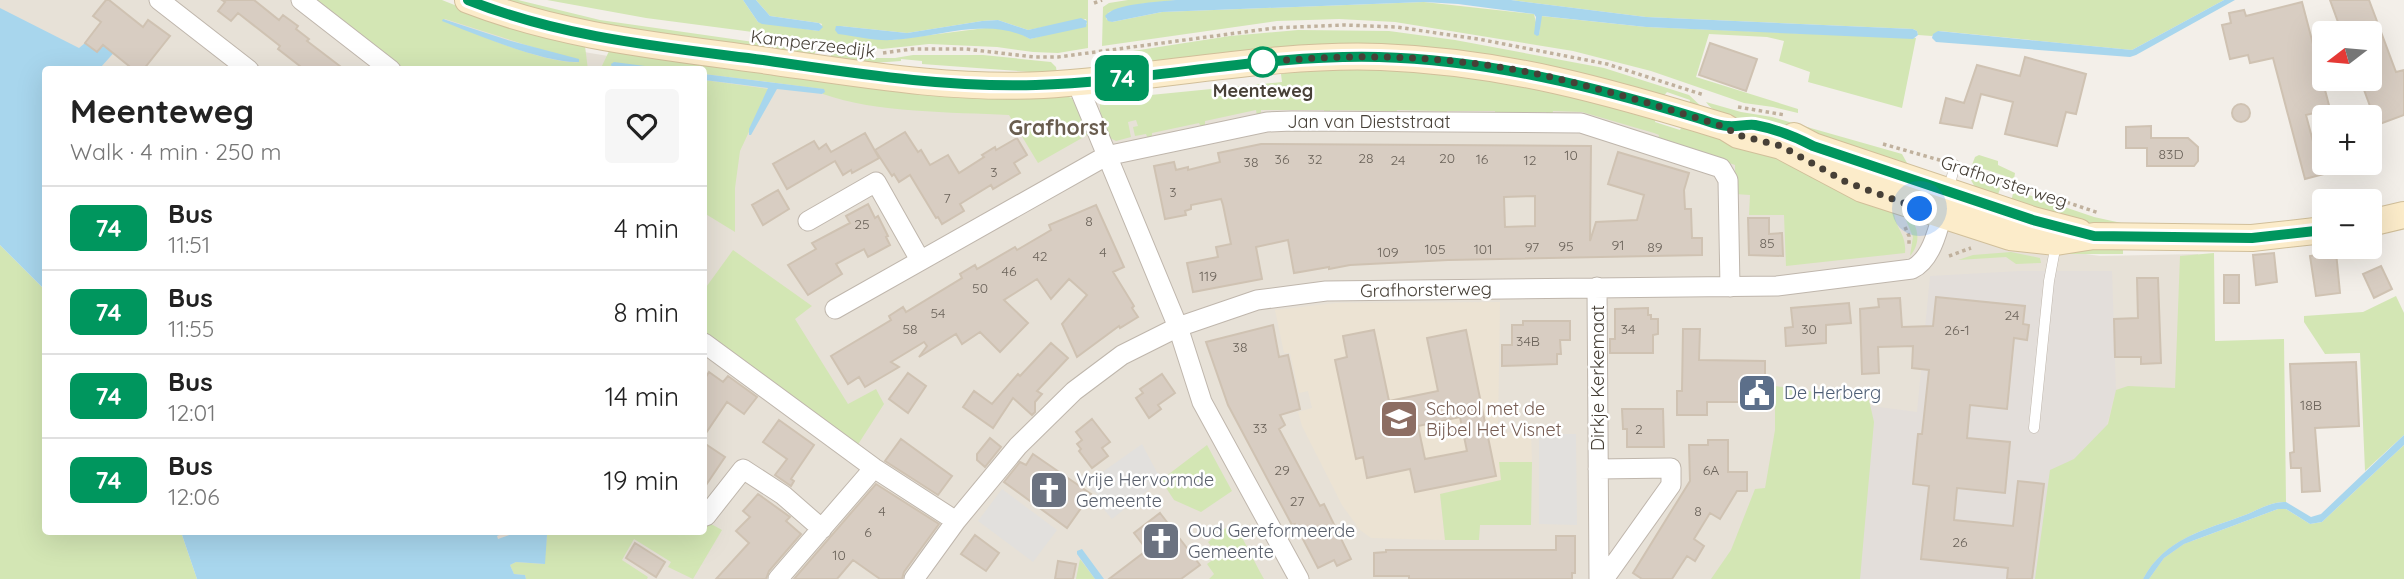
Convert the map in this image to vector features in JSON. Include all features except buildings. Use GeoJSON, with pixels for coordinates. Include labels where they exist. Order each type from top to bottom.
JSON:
{"type":"FeatureCollection","features":[{"type":"Feature","properties":{"kind":"main road"},"geometry":{"type":"LineString","coordinates":[[468,0],[513,17],[593,37],[956,84],[991,86],[1077,83],[1308,58],[1378,57],[1490,67],[1728,116],[1738,135],[1781,146],[1862,189],[1945,203],[2010,237],[2057,234],[2102,226],[2252,238],[2312,231]]}},
{"type":"Feature","properties":{"kind":"main road"},"geometry":{"type":"LineString","coordinates":[[2382,220],[2404,215]]}},
{"type":"Feature","properties":{"kind":"street"},"geometry":{"type":"LineString","coordinates":[[159,0],[244,66]]}},
{"type":"Feature","properties":{"kind":"street"},"geometry":{"type":"LineString","coordinates":[[301,0],[386,66]]}},
{"type":"Feature","properties":{"kind":"street"},"geometry":{"type":"LineString","coordinates":[[1077,83],[1178,327],[1202,402],[1298,579]]}},
{"type":"Feature","properties":{"kind":"street","name":"Jan van Dieststraat"},"geometry":{"type":"LineString","coordinates":[[835,309],[1106,156],[1267,121],[1581,123],[1721,168],[1728,180],[1730,287]]}},
{"type":"Feature","properties":{"kind":"street"},"geometry":{"type":"LineString","coordinates":[[808,221],[876,182],[920,260]]}},
{"type":"Feature","properties":{"kind":"street","name":"Grafhorsterweg"},"geometry":{"type":"LineString","coordinates":[[914,579],[956,521],[1018,446],[1074,391],[1122,355],[1178,327],[1257,300],[1326,291],[1777,286],[1912,269],[1923,262],[1945,203]]}},
{"type":"Feature","properties":{"kind":"street","name":"Dirkje Kerkemaat"},"geometry":{"type":"LineString","coordinates":[[1597,287],[1602,579]]}},
{"type":"Feature","properties":{"kind":"street"},"geometry":{"type":"LineString","coordinates":[[707,345],[874,468],[956,521]]}},
{"type":"Feature","properties":{"kind":"street"},"geometry":{"type":"LineString","coordinates":[[778,579],[874,468]]}},
{"type":"Feature","properties":{"kind":"street","name":"Dirkje Kerkemaat"},"geometry":{"type":"LineString","coordinates":[[1598,468],[1671,468],[1671,485],[1602,579]]}},
{"type":"Feature","properties":{"kind":"street"},"geometry":{"type":"LineString","coordinates":[[707,515],[743,469],[783,495],[822,529]]}},
{"type":"Feature","properties":{"kind":"lane"},"geometry":{"type":"LineString","coordinates":[[1945,203],[1955,165]]}},
{"type":"Feature","properties":{"kind":"lane"},"geometry":{"type":"LineString","coordinates":[[2034,428],[2049,281],[2057,234]]}},
{"type":"Feature","properties":{"kind":"path"},"geometry":{"type":"LineString","coordinates":[[1094,3],[1102,0]]}},
{"type":"Feature","properties":{"kind":"path","name":"Kamperzeedijk"},"geometry":{"type":"LineString","coordinates":[[872,52],[966,49],[1045,58],[1096,52]]}},
{"type":"Feature","properties":{"kind":"path"},"geometry":{"type":"LineString","coordinates":[[1692,91],[1705,96]]}},
{"type":"Feature","properties":{"kind":"path"},"geometry":{"type":"LineString","coordinates":[[1728,116],[1742,109],[1787,116]]}},
{"type":"Feature","properties":{"kind":"path","name":"Grafhorsterweg"},"geometry":{"type":"LineString","coordinates":[[1883,144],[1955,165],[2102,226]]}},
{"type":"Feature","properties":{"kind":"shaded area"},"geometry":{"type":"Polygon","coordinates":[[[0,0],[421,0],[560,48],[668,66],[42,66],[42,69],[0,62],[0,0]]]}},
{"type":"Feature","properties":{"kind":"shaded area"},"geometry":{"type":"Polygon","coordinates":[[[707,72],[765,82],[974,103],[1065,103],[1267,88],[1490,79],[1805,173],[1977,239],[2100,256],[2198,254],[2191,579],[439,579],[419,535],[707,535],[707,72]]]}},
{"type":"Feature","properties":{"kind":"shaded area"},"geometry":{"type":"Polygon","coordinates":[[[2020,271],[2112,271],[2116,390],[2104,436],[2042,579],[1852,579],[1864,405],[1917,412],[1930,276],[2020,271]]]}},
{"type":"Feature","properties":{"kind":"shaded area","name":"School met de Bijbel Het Visnet"},"geometry":{"type":"Polygon","coordinates":[[[1500,302],[1498,432],[1531,433],[1532,462],[1500,462],[1502,480],[1440,494],[1445,540],[1371,538],[1360,530],[1342,505],[1302,426],[1298,412],[1312,408],[1308,391],[1299,393],[1290,353],[1284,353],[1275,310],[1336,303],[1500,302]]]}},
{"type":"Feature","properties":{"kind":"shaded area"},"geometry":{"type":"Polygon","coordinates":[[[1539,434],[1576,434],[1577,525],[1539,524],[1539,434]]]}},
{"type":"Feature","properties":{"kind":"shaded area"},"geometry":{"type":"Polygon","coordinates":[[[1142,444],[1161,480],[1112,519],[1095,499],[1097,494],[1084,485],[1142,444]]]}},
{"type":"Feature","properties":{"kind":"shaded area"},"geometry":{"type":"Polygon","coordinates":[[[1002,489],[1057,530],[1033,562],[978,521],[1002,489]]]}},
{"type":"Feature","properties":{"kind":"green space"},"geometry":{"type":"Polygon","coordinates":[[[315,0],[442,0],[492,20],[585,46],[588,66],[401,66],[315,0]],[[443,19],[530,53],[565,62],[579,62],[443,19]]]}},
{"type":"Feature","properties":{"kind":"green space"},"geometry":{"type":"Polygon","coordinates":[[[493,0],[518,0],[600,20],[816,51],[812,58],[645,36],[493,0]]]}},
{"type":"Feature","properties":{"kind":"green space"},"geometry":{"type":"Polygon","coordinates":[[[547,0],[743,0],[758,22],[819,31],[822,24],[819,23],[770,16],[756,0],[1088,0],[1088,48],[1058,53],[929,44],[882,49],[646,18],[547,0]],[[1086,19],[1028,30],[998,20],[907,33],[840,26],[891,40],[985,28],[1018,32],[1030,39],[1087,24],[1086,19]]]}},
{"type":"Feature","properties":{"kind":"green space"},"geometry":{"type":"Polygon","coordinates":[[[1128,0],[1178,0],[1141,4],[1109,12],[1106,19],[1112,22],[1162,12],[1424,2],[1534,14],[1539,35],[1541,16],[1646,27],[1916,38],[1902,108],[1808,82],[1810,72],[1779,61],[1784,41],[1767,37],[1709,34],[1696,77],[1798,109],[1798,113],[1744,103],[1651,71],[1573,51],[1395,22],[1339,19],[1277,21],[1102,46],[1103,7],[1109,3],[1128,0]]]}},
{"type":"Feature","properties":{"kind":"green space"},"geometry":{"type":"Polygon","coordinates":[[[1511,0],[2224,0],[2132,50],[1939,31],[1932,36],[1918,35],[1913,29],[1646,17],[1511,0]]]}},
{"type":"Feature","properties":{"kind":"green space"},"geometry":{"type":"Polygon","coordinates":[[[1298,30],[1389,31],[1455,40],[1604,68],[1689,95],[1704,109],[1689,107],[1690,100],[1667,92],[1662,98],[1556,69],[1122,68],[1107,55],[1230,36],[1298,30]]]}},
{"type":"Feature","properties":{"kind":"green space"},"geometry":{"type":"Polygon","coordinates":[[[610,49],[1063,95],[1072,98],[1089,134],[1038,163],[1009,115],[866,105],[823,94],[823,89],[707,74],[707,66],[602,66],[610,49]]]}},
{"type":"Feature","properties":{"kind":"green space"},"geometry":{"type":"Polygon","coordinates":[[[830,53],[872,58],[983,55],[1051,62],[1056,67],[1057,74],[922,64],[922,61],[901,59],[859,64],[833,60],[830,53]]]}},
{"type":"Feature","properties":{"kind":"green space"},"geometry":{"type":"Polygon","coordinates":[[[1310,67],[1373,67],[1510,79],[1657,115],[1655,122],[1680,130],[1683,124],[1738,141],[1894,210],[1904,240],[1905,253],[1786,266],[1784,215],[1749,215],[1750,195],[1735,194],[1735,165],[1658,139],[1659,135],[1654,133],[1582,112],[1553,111],[1552,117],[1547,117],[1546,112],[1501,112],[1501,117],[1495,116],[1495,111],[1447,111],[1446,116],[1441,116],[1440,111],[1397,110],[1396,117],[1390,116],[1390,111],[1330,110],[1330,115],[1324,116],[1324,110],[1261,110],[1261,115],[1257,116],[1256,110],[1205,121],[1205,126],[1201,127],[1199,123],[1152,133],[1152,138],[1148,139],[1146,134],[1135,136],[1133,127],[1138,126],[1136,120],[1128,122],[1131,137],[1116,141],[1110,138],[1100,112],[1100,100],[1282,82],[1281,74],[1310,67]]]}},
{"type":"Feature","properties":{"kind":"green space"},"geometry":{"type":"Polygon","coordinates":[[[707,80],[769,89],[740,151],[735,188],[735,232],[707,215],[707,80]]]}},
{"type":"Feature","properties":{"kind":"green space"},"geometry":{"type":"Polygon","coordinates":[[[1706,102],[1772,117],[1902,154],[1907,163],[1905,170],[1796,130],[1724,115],[1706,102]]]}},
{"type":"Feature","properties":{"kind":"green space"},"geometry":{"type":"Polygon","coordinates":[[[1979,155],[1998,161],[1998,165],[2015,173],[2014,179],[1972,165],[1975,157],[1979,155]]]}},
{"type":"Feature","properties":{"kind":"green space"},"geometry":{"type":"Polygon","coordinates":[[[1968,175],[1998,184],[2000,189],[1996,200],[1979,194],[1968,175]]]}},
{"type":"Feature","properties":{"kind":"green space"},"geometry":{"type":"Polygon","coordinates":[[[2014,190],[2094,217],[2126,224],[2126,228],[2082,223],[2010,205],[2014,190]]]}},
{"type":"Feature","properties":{"kind":"green space"},"geometry":{"type":"Polygon","coordinates":[[[1902,210],[1912,220],[1917,232],[1916,244],[1910,256],[1913,237],[1902,210]]]}},
{"type":"Feature","properties":{"kind":"green space"},"geometry":{"type":"Polygon","coordinates":[[[0,245],[42,287],[42,535],[182,535],[197,579],[0,579],[0,245]]]}},
{"type":"Feature","properties":{"kind":"green space"},"geometry":{"type":"Polygon","coordinates":[[[2123,245],[2123,254],[2064,254],[2069,248],[2123,245]]]}},
{"type":"Feature","properties":{"kind":"green space"},"geometry":{"type":"Polygon","coordinates":[[[733,250],[812,306],[795,319],[848,404],[876,389],[884,404],[857,446],[707,340],[707,286],[733,250]]]}},
{"type":"Feature","properties":{"kind":"green space"},"geometry":{"type":"Polygon","coordinates":[[[2011,252],[2040,258],[2041,263],[2016,264],[2006,257],[1958,260],[1973,255],[2011,252]]]}},
{"type":"Feature","properties":{"kind":"green space"},"geometry":{"type":"Polygon","coordinates":[[[2214,253],[2215,341],[2284,339],[2286,502],[2270,504],[2187,537],[2163,554],[2143,579],[2035,579],[2050,470],[2074,459],[2108,424],[2116,390],[2128,386],[2175,388],[2180,256],[2214,253]]]}},
{"type":"Feature","properties":{"kind":"green space"},"geometry":{"type":"Polygon","coordinates":[[[2396,296],[2404,313],[2404,435],[2365,471],[2360,353],[2325,354],[2304,322],[2304,316],[2363,312],[2396,296]]]}},
{"type":"Feature","properties":{"kind":"green space"},"geometry":{"type":"Polygon","coordinates":[[[1775,386],[1869,400],[1874,422],[1860,579],[1711,579],[1731,550],[1755,489],[1765,488],[1775,430],[1775,386]]]}},
{"type":"Feature","properties":{"kind":"green space"},"geometry":{"type":"Polygon","coordinates":[[[1207,445],[1232,491],[1201,512],[1174,500],[1161,480],[1207,445]]]}},
{"type":"Feature","properties":{"kind":"green space"},"geometry":{"type":"Polygon","coordinates":[[[2404,445],[2404,579],[2149,579],[2164,558],[2184,544],[2278,509],[2286,509],[2310,524],[2322,522],[2404,445]]]}},
{"type":"Feature","properties":{"kind":"green space"},"geometry":{"type":"Polygon","coordinates":[[[1499,462],[1532,462],[1531,525],[1480,525],[1479,540],[1445,540],[1440,494],[1501,480],[1499,462]]]}},
{"type":"Feature","properties":{"kind":"green space"},"geometry":{"type":"Polygon","coordinates":[[[707,522],[722,530],[693,579],[668,567],[671,562],[634,539],[622,560],[648,577],[647,579],[526,579],[525,575],[514,574],[510,565],[516,562],[544,564],[547,535],[707,535],[707,522]]]}},
{"type":"Feature","properties":{"kind":"green space"},"geometry":{"type":"Polygon","coordinates":[[[1234,522],[1264,579],[1209,579],[1214,574],[1207,564],[1218,556],[1208,542],[1234,522]]]}},
{"type":"Feature","properties":{"kind":"green space"},"geometry":{"type":"Polygon","coordinates":[[[1080,559],[1095,579],[1076,579],[1080,559]]]}},
{"type":"Feature","properties":{"kind":"water"},"geometry":{"type":"Polygon","coordinates":[[[743,0],[756,0],[770,16],[819,23],[823,27],[819,31],[762,24],[743,0]]]}},
{"type":"Feature","properties":{"kind":"water"},"geometry":{"type":"Polygon","coordinates":[[[1176,0],[1511,0],[1646,17],[1913,29],[1918,35],[1913,39],[1646,27],[1542,16],[1537,36],[1534,34],[1534,14],[1424,2],[1162,12],[1112,22],[1105,16],[1118,8],[1176,0]]]}},
{"type":"Feature","properties":{"kind":"water"},"geometry":{"type":"Polygon","coordinates":[[[2224,0],[2235,0],[2130,57],[1936,42],[1932,38],[1938,31],[2132,50],[2224,0]]]}},
{"type":"Feature","properties":{"kind":"water"},"geometry":{"type":"Polygon","coordinates":[[[0,8],[79,48],[85,43],[97,52],[107,39],[118,48],[102,66],[42,66],[42,287],[0,245],[0,8]]]}},
{"type":"Feature","properties":{"kind":"water"},"geometry":{"type":"Polygon","coordinates":[[[1081,18],[1087,21],[1086,27],[1030,39],[997,29],[962,30],[885,40],[838,34],[835,30],[836,26],[840,26],[907,33],[998,20],[1028,30],[1081,18]]]}},
{"type":"Feature","properties":{"kind":"water"},"geometry":{"type":"Polygon","coordinates":[[[443,19],[579,59],[579,62],[549,58],[510,47],[442,21],[443,19]]]}},
{"type":"Feature","properties":{"kind":"water"},"geometry":{"type":"Polygon","coordinates":[[[614,62],[645,66],[612,66],[614,62]]]}},
{"type":"Feature","properties":{"kind":"water"},"geometry":{"type":"Polygon","coordinates":[[[707,74],[824,89],[825,92],[822,94],[777,89],[749,135],[749,129],[768,88],[707,80],[707,74]]]}},
{"type":"Feature","properties":{"kind":"water"},"geometry":{"type":"Polygon","coordinates":[[[2404,435],[2404,445],[2322,522],[2310,524],[2286,509],[2278,509],[2184,544],[2164,558],[2149,579],[2143,579],[2163,554],[2187,537],[2270,504],[2286,502],[2311,517],[2321,514],[2404,435]]]}},
{"type":"Feature","properties":{"kind":"water"},"geometry":{"type":"Polygon","coordinates":[[[182,535],[499,535],[498,539],[509,535],[547,535],[545,564],[516,562],[510,565],[514,574],[525,575],[526,579],[197,579],[182,535]]]}},
{"type":"Feature","properties":{"kind":"water"},"geometry":{"type":"Polygon","coordinates":[[[1082,549],[1104,579],[1095,579],[1077,554],[1077,551],[1082,549]]]}},
{"type":"Feature","properties":{"kind":"bus line","name":"74"},"geometry":{"type":"LineString","coordinates":[[468,0],[502,14],[593,37],[845,72],[956,84],[991,86],[1077,83],[1308,58],[1378,57],[1490,67],[1553,78],[1629,97],[1725,127],[1750,124],[1769,128],[1790,134],[1813,146],[2033,220],[2094,236],[2252,238],[2312,231]]}},
{"type":"Feature","properties":{"kind":"place","name":"Meenteweg"},"geometry":{"type":"Point","coordinates":[1263,62]}},
{"type":"Feature","properties":{"kind":"place","name":"De Herberg"},"geometry":{"type":"Point","coordinates":[1757,393]}},
{"type":"Feature","properties":{"kind":"place","name":"School met de Bijbel Het Visnet"},"geometry":{"type":"Point","coordinates":[1399,419]}},
{"type":"Feature","properties":{"kind":"place","name":"Vrije Hervormde Gemeente"},"geometry":{"type":"Point","coordinates":[1049,490]}},
{"type":"Feature","properties":{"kind":"place","name":"Oud Gereformeerde Gemeente"},"geometry":{"type":"Point","coordinates":[1161,541]}},
{"type":"Feature","properties":{"kind":"district","name":"Grafhorst"},"geometry":{"type":"Point","coordinates":[1058,128]}},
{"type":"Feature","properties":{"kind":"route"},"geometry":{"type":"LineString","coordinates":[[1263,62],[1256,63],[1308,58],[1416,59],[1490,67],[1553,78],[1629,97],[1725,127],[1738,135],[1781,146],[1846,182],[1920,209]]}}]}
